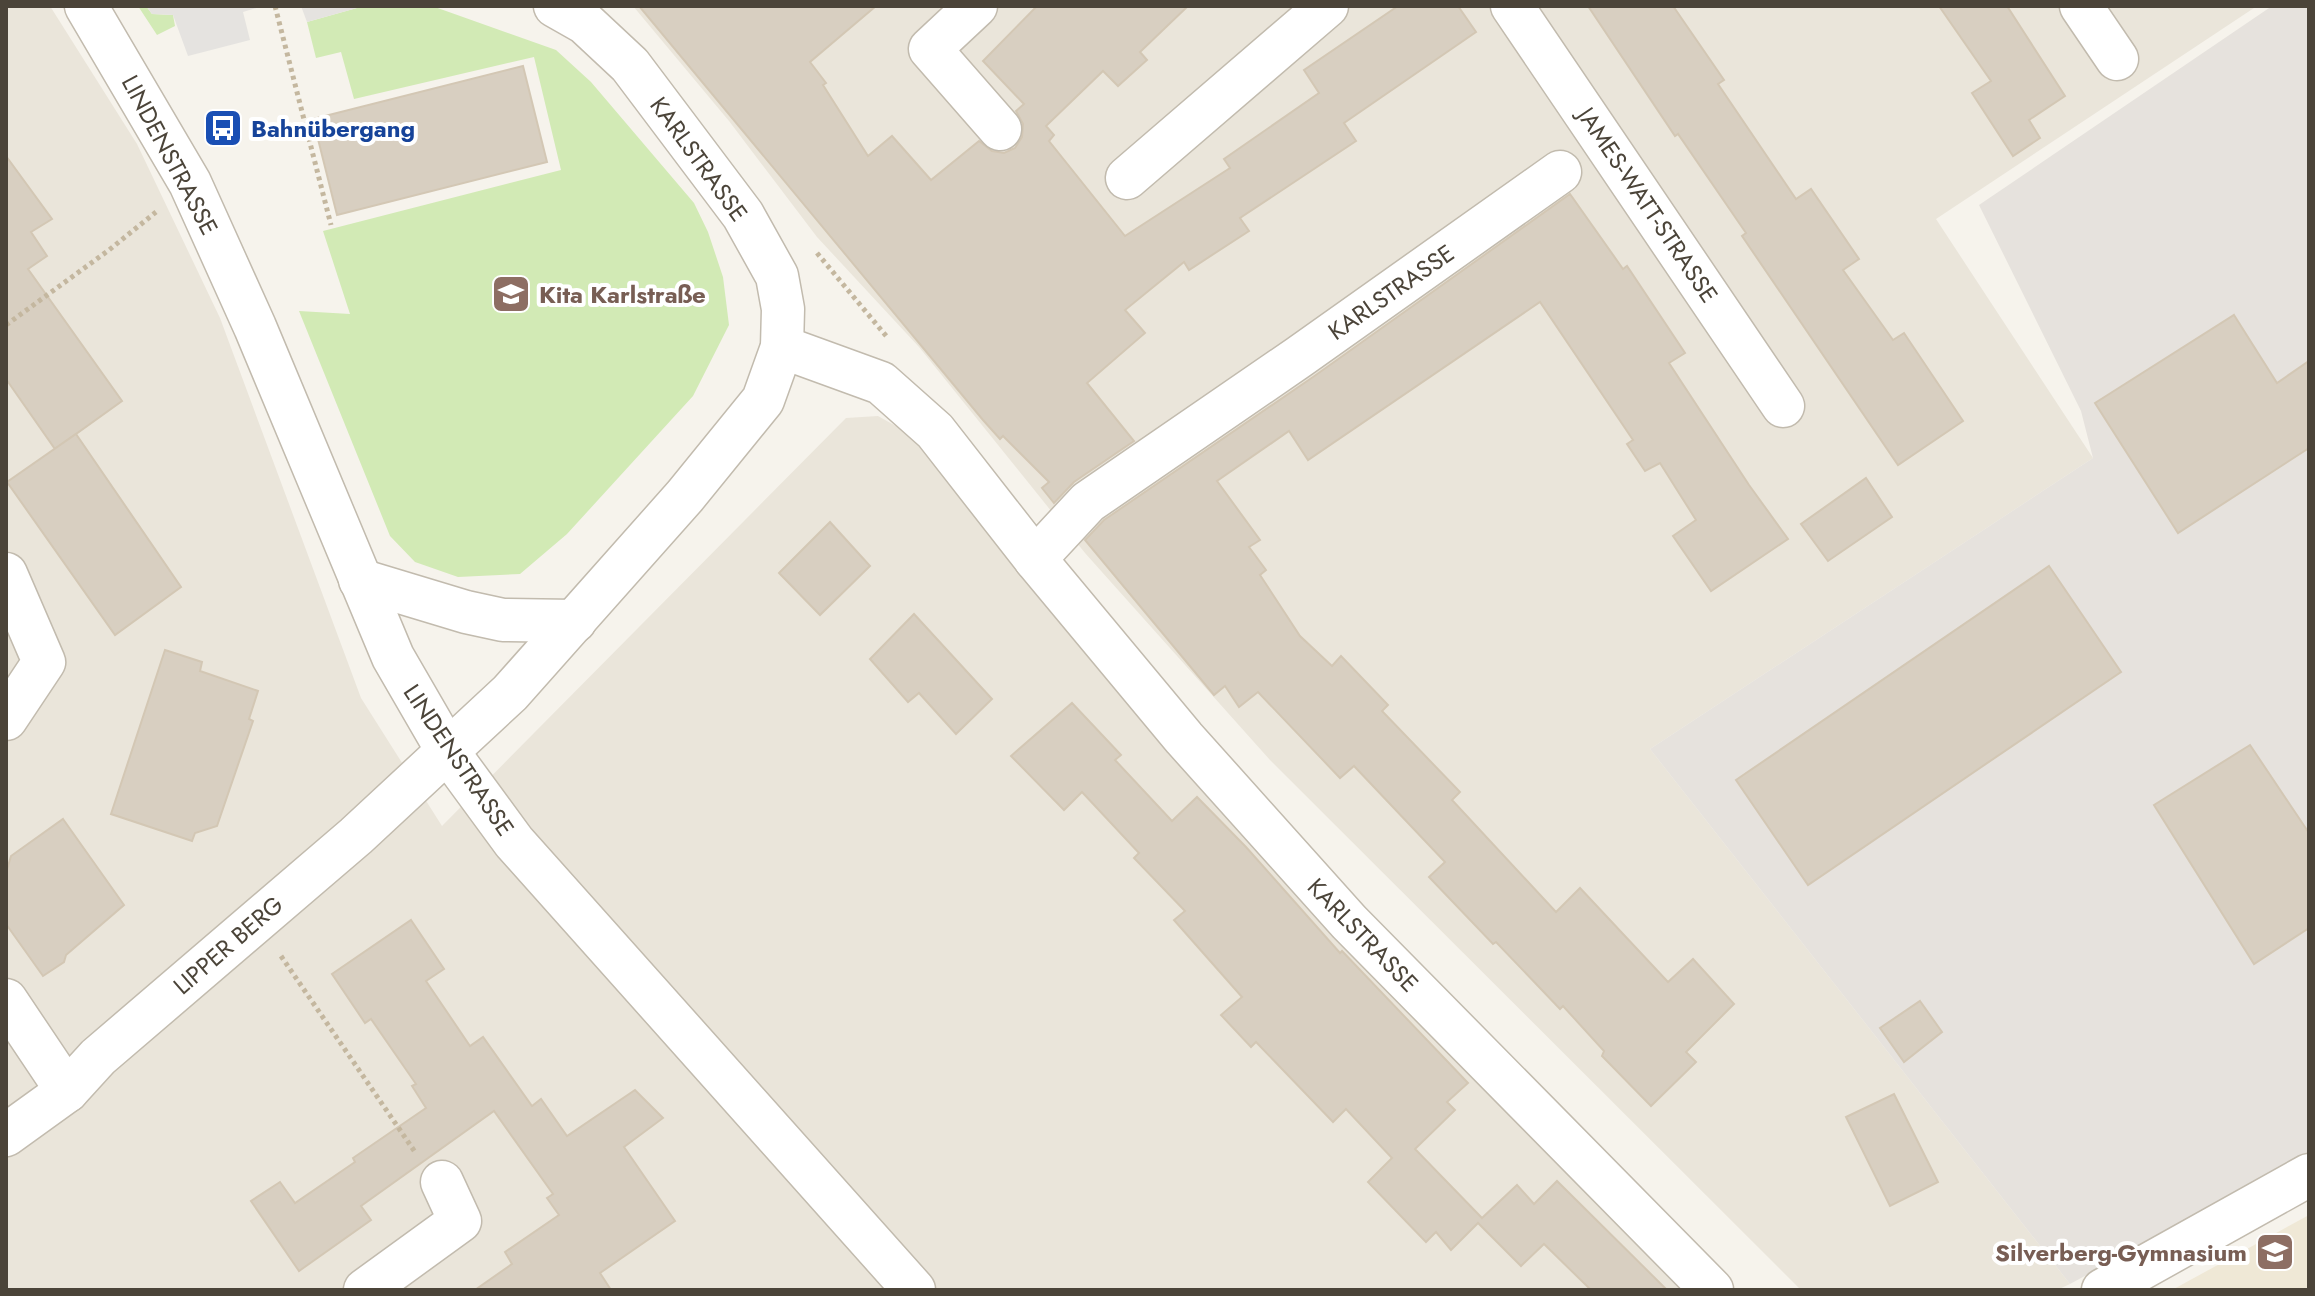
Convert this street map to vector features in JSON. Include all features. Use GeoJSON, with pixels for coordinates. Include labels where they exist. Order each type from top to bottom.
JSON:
{"type":"FeatureCollection","features":[{"type":"Feature","properties":{"kind":"street","name":"LINDENSTRASSE"},"geometry":{"type":"LineString","coordinates":[[86,6],[190,183],[255,327],[393,657],[448,752],[514,842],[914,1290]]}},
{"type":"Feature","properties":{"kind":"street","name":"KARLSTRASSE"},"geometry":{"type":"LineString","coordinates":[[448,752],[518,685],[685,496],[763,400],[782,347],[783,309],[777,276],[743,215],[630,65],[585,23],[555,6]]}},
{"type":"Feature","properties":{"kind":"street"},"geometry":{"type":"LineString","coordinates":[[976,6],[930,49],[1000,129]]}},
{"type":"Feature","properties":{"kind":"street"},"geometry":{"type":"LineString","coordinates":[[1127,178],[1327,6]]}},
{"type":"Feature","properties":{"kind":"street","name":"JAMES-WATT-STRASSE"},"geometry":{"type":"LineString","coordinates":[[1512,6],[1783,406]]}},
{"type":"Feature","properties":{"kind":"street"},"geometry":{"type":"LineString","coordinates":[[2081,6],[2117,59]]}},
{"type":"Feature","properties":{"kind":"street","name":"KARLSTRASSE"},"geometry":{"type":"LineString","coordinates":[[1035,559],[1088,502],[1560,172]]}},
{"type":"Feature","properties":{"kind":"street","name":"KARLSTRASSE"},"geometry":{"type":"LineString","coordinates":[[782,347],[881,383],[935,431],[1035,559],[1184,738],[1349,922],[1712,1290]]}},
{"type":"Feature","properties":{"kind":"street"},"geometry":{"type":"LineString","coordinates":[[6,574],[44,662],[6,719]]}},
{"type":"Feature","properties":{"kind":"street"},"geometry":{"type":"LineString","coordinates":[[360,580],[503,620],[575,621]]}},
{"type":"Feature","properties":{"kind":"street","name":"LIPPER BERG"},"geometry":{"type":"LineString","coordinates":[[6,1135],[67,1091],[98,1057],[356,836],[448,752]]}},
{"type":"Feature","properties":{"kind":"street"},"geometry":{"type":"LineString","coordinates":[[6,1000],[67,1091]]}},
{"type":"Feature","properties":{"kind":"street"},"geometry":{"type":"LineString","coordinates":[[2103,1290],[2309,1175]]}},
{"type":"Feature","properties":{"kind":"street"},"geometry":{"type":"LineString","coordinates":[[365,1290],[460,1221],[442,1182]]}},
{"type":"Feature","properties":{"kind":"path"},"geometry":{"type":"LineString","coordinates":[[275,6],[331,225]]}},
{"type":"Feature","properties":{"kind":"path"},"geometry":{"type":"LineString","coordinates":[[6,325],[109,250],[190,183]]}},
{"type":"Feature","properties":{"kind":"path"},"geometry":{"type":"LineString","coordinates":[[270,964],[281,955],[416,1153],[442,1182]]}},
{"type":"Feature","properties":{"kind":"shaded area"},"geometry":{"type":"Polygon","coordinates":[[[6,6],[50,6],[137,144],[220,318],[361,698],[442,826],[846,418],[878,416],[910,434],[1134,705],[1687,1290],[6,1290],[6,6]]]}},
{"type":"Feature","properties":{"kind":"shaded area"},"geometry":{"type":"Polygon","coordinates":[[[146,6],[263,6],[243,12],[250,40],[188,56],[173,15],[152,14],[146,6]]]}},
{"type":"Feature","properties":{"kind":"shaded area"},"geometry":{"type":"Polygon","coordinates":[[[301,6],[364,6],[307,22],[301,6]]]}},
{"type":"Feature","properties":{"kind":"shaded area"},"geometry":{"type":"Polygon","coordinates":[[[633,6],[2257,6],[1936,219],[2093,458],[1650,749],[2070,1284],[2057,1290],[1801,1290],[1270,760],[1085,553],[919,347],[817,237],[729,121],[633,6]]]}},
{"type":"Feature","properties":{"kind":"shaded area"},"geometry":{"type":"Polygon","coordinates":[[[2272,6],[2309,6],[2309,1154],[2070,1284],[1650,749],[2093,458],[2081,411],[1979,205],[2272,6]]]}},
{"type":"Feature","properties":{"kind":"shaded area","name":"Silverberg-Gymnasium"},"geometry":{"type":"Polygon","coordinates":[[[2309,1215],[2309,1290],[2172,1290],[2309,1215]]]}},
{"type":"Feature","properties":{"kind":"green space"},"geometry":{"type":"Polygon","coordinates":[[[138,6],[146,6],[152,14],[173,15],[175,26],[157,35],[138,6]]]}},
{"type":"Feature","properties":{"kind":"green space","name":"Kita Karlstraße"},"geometry":{"type":"Polygon","coordinates":[[[364,6],[432,6],[556,50],[591,82],[694,203],[708,232],[723,277],[729,325],[693,396],[567,534],[520,574],[458,577],[415,562],[390,536],[299,311],[350,314],[323,231],[561,170],[534,57],[354,99],[341,52],[316,58],[307,22],[364,6]]]}},
{"type":"Feature","properties":{"kind":"building"},"geometry":{"type":"Polygon","coordinates":[[[639,6],[876,6],[810,62],[826,83],[823,85],[868,156],[892,136],[931,180],[979,141],[992,151],[1004,153],[1015,148],[1022,137],[1023,124],[1016,111],[1024,104],[983,61],[1037,6],[1188,6],[1140,52],[1147,60],[1118,86],[1103,71],[1046,126],[1054,135],[1049,141],[1125,236],[1230,168],[1224,159],[1319,93],[1304,70],[1398,6],[1458,6],[1476,32],[1344,123],[1356,141],[1240,218],[1249,231],[1189,270],[1184,262],[1125,310],[1145,333],[1087,383],[1134,441],[1074,482],[1054,503],[1042,488],[1049,482],[983,420],[639,6]]]}},
{"type":"Feature","properties":{"kind":"building"},"geometry":{"type":"Polygon","coordinates":[[[1588,6],[1673,6],[1724,80],[1718,84],[1796,199],[1811,189],[1859,259],[1843,270],[1893,340],[1904,333],[1963,421],[1898,465],[1742,236],[1746,233],[1678,134],[1675,136],[1588,6]]]}},
{"type":"Feature","properties":{"kind":"building"},"geometry":{"type":"Polygon","coordinates":[[[1939,6],[2007,6],[2065,96],[2029,120],[2040,138],[2013,156],[1972,93],[1991,81],[1939,6]]]}},
{"type":"Feature","properties":{"kind":"building"},"geometry":{"type":"Polygon","coordinates":[[[523,66],[547,162],[337,215],[313,119],[523,66]]]}},
{"type":"Feature","properties":{"kind":"building"},"geometry":{"type":"Polygon","coordinates":[[[6,156],[52,219],[31,232],[47,256],[28,269],[122,401],[55,449],[6,379],[6,156]]]}},
{"type":"Feature","properties":{"kind":"building"},"geometry":{"type":"Polygon","coordinates":[[[1570,194],[1623,269],[1627,266],[1685,353],[1669,363],[1788,539],[1711,591],[1673,536],[1696,520],[1660,463],[1645,471],[1627,444],[1633,440],[1540,302],[1308,460],[1289,431],[1217,481],[1260,540],[1249,547],[1266,570],[1260,575],[1300,636],[1332,666],[1341,656],[1388,705],[1382,711],[1460,792],[1452,800],[1556,912],[1580,888],[1668,982],[1693,959],[1734,1004],[1686,1052],[1696,1062],[1651,1106],[1602,1056],[1604,1051],[1563,1006],[1560,1009],[1429,877],[1445,862],[1354,766],[1340,778],[1258,692],[1239,707],[1225,686],[1214,695],[1085,540],[1104,520],[1313,377],[1570,194]]]}},
{"type":"Feature","properties":{"kind":"building"},"geometry":{"type":"Polygon","coordinates":[[[2234,315],[2277,383],[2309,361],[2309,448],[2178,533],[2095,403],[2234,315]]]}},
{"type":"Feature","properties":{"kind":"building"},"geometry":{"type":"Polygon","coordinates":[[[76,434],[181,587],[115,635],[7,482],[76,434]]]}},
{"type":"Feature","properties":{"kind":"building"},"geometry":{"type":"Polygon","coordinates":[[[1866,478],[1892,517],[1828,561],[1801,524],[1866,478]]]}},
{"type":"Feature","properties":{"kind":"building"},"geometry":{"type":"Polygon","coordinates":[[[830,522],[870,566],[820,615],[779,573],[830,522]]]}},
{"type":"Feature","properties":{"kind":"building"},"geometry":{"type":"Polygon","coordinates":[[[2049,566],[2121,672],[1808,885],[1736,780],[2049,566]]]}},
{"type":"Feature","properties":{"kind":"building"},"geometry":{"type":"Polygon","coordinates":[[[914,614],[992,699],[956,734],[919,693],[908,702],[870,659],[914,614]]]}},
{"type":"Feature","properties":{"kind":"building"},"geometry":{"type":"Polygon","coordinates":[[[165,650],[202,662],[200,671],[258,691],[249,719],[253,721],[217,826],[195,833],[192,841],[111,814],[165,650]]]}},
{"type":"Feature","properties":{"kind":"building"},"geometry":{"type":"Polygon","coordinates":[[[1072,703],[1121,755],[1115,760],[1172,821],[1197,797],[1340,953],[1342,951],[1468,1083],[1447,1102],[1455,1110],[1415,1149],[1482,1218],[1517,1185],[1534,1204],[1557,1181],[1667,1290],[1591,1290],[1544,1244],[1521,1266],[1478,1223],[1451,1250],[1436,1232],[1426,1242],[1368,1182],[1392,1158],[1346,1109],[1333,1122],[1256,1042],[1251,1047],[1221,1015],[1242,997],[1174,920],[1185,911],[1134,858],[1139,853],[1082,792],[1064,810],[1011,756],[1072,703]]]}},
{"type":"Feature","properties":{"kind":"building"},"geometry":{"type":"Polygon","coordinates":[[[2250,745],[2309,833],[2309,928],[2254,964],[2154,805],[2250,745]]]}},
{"type":"Feature","properties":{"kind":"building"},"geometry":{"type":"Polygon","coordinates":[[[63,819],[124,905],[66,955],[64,962],[43,976],[6,924],[6,873],[11,856],[63,819]]]}},
{"type":"Feature","properties":{"kind":"building"},"geometry":{"type":"Polygon","coordinates":[[[411,920],[444,969],[426,981],[470,1046],[483,1037],[532,1106],[541,1099],[567,1136],[635,1090],[663,1118],[624,1147],[675,1221],[600,1273],[611,1290],[475,1290],[512,1264],[505,1252],[559,1215],[547,1198],[553,1194],[494,1111],[361,1206],[371,1220],[299,1271],[251,1201],[280,1182],[295,1203],[426,1108],[412,1086],[416,1084],[371,1019],[365,1023],[332,974],[411,920]]]}},
{"type":"Feature","properties":{"kind":"building"},"geometry":{"type":"Polygon","coordinates":[[[1920,1001],[1942,1032],[1904,1062],[1880,1028],[1920,1001]]]}},
{"type":"Feature","properties":{"kind":"building"},"geometry":{"type":"Polygon","coordinates":[[[1894,1094],[1938,1182],[1890,1206],[1846,1117],[1894,1094]]]}},
{"type":"Feature","properties":{"kind":"place","name":"Bahnübergang"},"geometry":{"type":"Point","coordinates":[223,128]}},
{"type":"Feature","properties":{"kind":"place","name":"Kita Karlstraße"},"geometry":{"type":"Point","coordinates":[511,294]}},
{"type":"Feature","properties":{"kind":"place","name":"Silverberg-Gymnasium"},"geometry":{"type":"Point","coordinates":[2275,1252]}}]}
